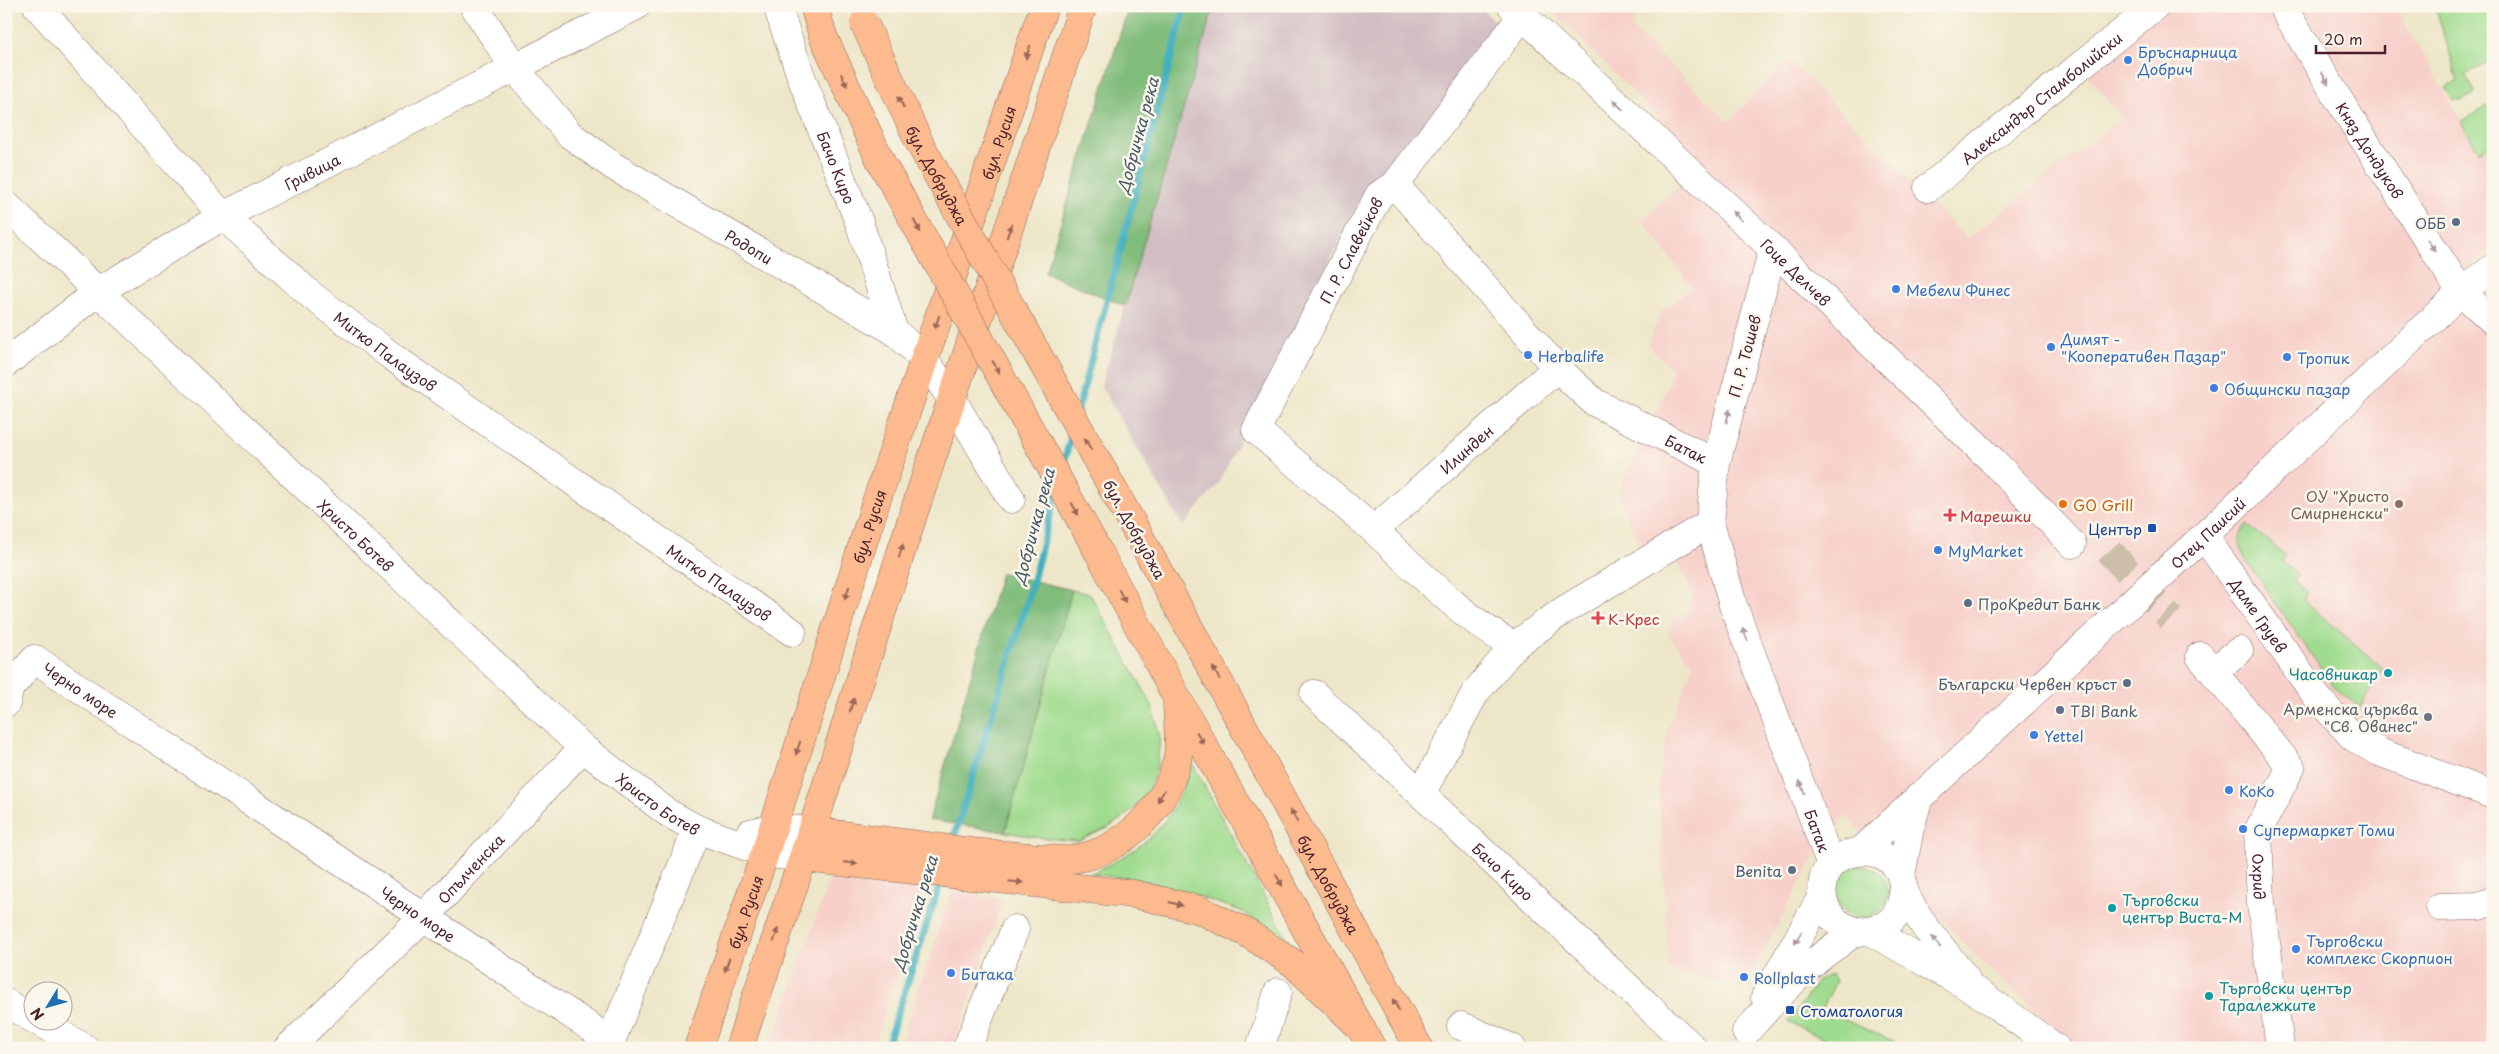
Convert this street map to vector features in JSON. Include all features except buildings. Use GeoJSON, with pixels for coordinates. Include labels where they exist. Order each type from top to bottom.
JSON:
{"type":"FeatureCollection","features":[{"type":"Feature","properties":{"kind":"main road"},"geometry":{"type":"LineString","coordinates":[[814,6],[823,36],[881,162],[1367,1038]]}},
{"type":"Feature","properties":{"kind":"main road","name":"бул. Русия"},"geometry":{"type":"LineString","coordinates":[[698,1048],[769,840],[876,502],[1044,6]]}},
{"type":"Feature","properties":{"kind":"main road"},"geometry":{"type":"LineString","coordinates":[[738,1048],[803,858],[952,399],[1083,6]]}},
{"type":"Feature","properties":{"kind":"main road","name":"бул. Добруджа"},"geometry":{"type":"LineString","coordinates":[[862,14],[920,144],[1137,532],[1419,1048]]}},
{"type":"Feature","properties":{"kind":"main road"},"geometry":{"type":"LineString","coordinates":[[969,865],[1077,859],[1098,854],[1119,843],[1155,806],[1171,776],[1177,760],[1177,698]]}},
{"type":"Feature","properties":{"kind":"main road"},"geometry":{"type":"LineString","coordinates":[[826,785],[829,802],[840,819],[859,831],[926,859]]}},
{"type":"Feature","properties":{"kind":"main road"},"geometry":{"type":"LineString","coordinates":[[811,831],[884,841]]}},
{"type":"Feature","properties":{"kind":"main road"},"geometry":{"type":"LineString","coordinates":[[803,858],[926,859],[1134,894],[1200,910],[1247,932],[1293,962],[1367,1038]]}},
{"type":"Feature","properties":{"kind":"street","name":"Митко Палаузов"},"geometry":{"type":"LineString","coordinates":[[37,6],[223,216],[311,295],[394,358],[792,632]]}},
{"type":"Feature","properties":{"kind":"street","name":"Родопи"},"geometry":{"type":"LineString","coordinates":[[474,6],[514,68],[569,134],[613,166],[894,331],[924,360],[952,399],[1011,499]]}},
{"type":"Feature","properties":{"kind":"street","name":"Гривица"},"geometry":{"type":"LineString","coordinates":[[6,363],[99,291],[223,216],[636,6]]}},
{"type":"Feature","properties":{"kind":"street","name":"Бачо Киро"},"geometry":{"type":"LineString","coordinates":[[777,6],[803,82],[858,222],[894,331]]}},
{"type":"Feature","properties":{"kind":"street","name":"Александър Стамболийски"},"geometry":{"type":"LineString","coordinates":[[1928,188],[2155,6]]}},
{"type":"Feature","properties":{"kind":"street","name":"Княз Дондуков"},"geometry":{"type":"LineString","coordinates":[[2282,6],[2347,113],[2461,292],[2493,321]]}},
{"type":"Feature","properties":{"kind":"street","name":"П. Р. Славейков"},"geometry":{"type":"LineString","coordinates":[[1374,530],[1256,430],[1379,195],[1395,185],[1517,11]]}},
{"type":"Feature","properties":{"kind":"street","name":"Гоце Делчев"},"geometry":{"type":"LineString","coordinates":[[1517,11],[1773,249],[1992,460],[2072,544]]}},
{"type":"Feature","properties":{"kind":"street","name":"Батак"},"geometry":{"type":"LineString","coordinates":[[1395,185],[1557,368],[1594,402],[1716,463],[1710,523],[1733,605],[1831,865]]}},
{"type":"Feature","properties":{"kind":"street","name":"Христо Ботев"},"geometry":{"type":"LineString","coordinates":[[6,205],[583,748],[668,813],[697,829],[726,839],[769,840],[811,831]]}},
{"type":"Feature","properties":{"kind":"street","name":"П. Р. Тошев"},"geometry":{"type":"LineString","coordinates":[[1716,463],[1773,249]]}},
{"type":"Feature","properties":{"kind":"street","name":"Отец Паисий"},"geometry":{"type":"LineString","coordinates":[[1831,865],[1840,857],[1862,850],[2204,536],[2461,292],[2493,268]]}},
{"type":"Feature","properties":{"kind":"street","name":"Илинден"},"geometry":{"type":"LineString","coordinates":[[1374,530],[1557,368]]}},
{"type":"Feature","properties":{"kind":"street"},"geometry":{"type":"LineString","coordinates":[[1421,794],[1475,693],[1514,646],[1564,610],[1710,523]]}},
{"type":"Feature","properties":{"kind":"street"},"geometry":{"type":"LineString","coordinates":[[1374,530],[1453,604],[1488,632],[1514,646]]}},
{"type":"Feature","properties":{"kind":"street","name":"Даме Груев"},"geometry":{"type":"LineString","coordinates":[[2204,536],[2319,700],[2353,737],[2379,752],[2493,795]]}},
{"type":"Feature","properties":{"kind":"street","name":"Охрид"},"geometry":{"type":"LineString","coordinates":[[2269,628],[2242,648],[2207,663],[2291,766],[2258,831],[2261,903],[2280,1048]]}},
{"type":"Feature","properties":{"kind":"street","name":"Черно море"},"geometry":{"type":"LineString","coordinates":[[8,692],[34,659],[611,1041],[697,829]]}},
{"type":"Feature","properties":{"kind":"street","name":"Бачо Киро"},"geometry":{"type":"LineString","coordinates":[[1314,694],[1693,1048]]}},
{"type":"Feature","properties":{"kind":"street","name":"Опълченска"},"geometry":{"type":"LineString","coordinates":[[288,1048],[424,916],[583,748]]}},
{"type":"Feature","properties":{"kind":"street"},"geometry":{"type":"LineString","coordinates":[[1741,1040],[1791,983],[1822,956],[1865,931],[1887,924],[1894,917],[1899,910],[1910,828],[1919,796]]}},
{"type":"Feature","properties":{"kind":"street","name":"Христо Ботев"},"geometry":{"type":"LineString","coordinates":[[769,840],[803,858]]}},
{"type":"Feature","properties":{"kind":"street"},"geometry":{"type":"LineString","coordinates":[[1862,850],[1885,857],[1902,884],[1925,928],[1979,993]]}},
{"type":"Feature","properties":{"kind":"street"},"geometry":{"type":"LineString","coordinates":[[1831,865],[1822,885],[1822,896],[1831,916],[1849,929],[1865,931],[1979,993],[2056,1048]]}},
{"type":"Feature","properties":{"kind":"street"},"geometry":{"type":"LineString","coordinates":[[1741,1040],[1822,896]]}},
{"type":"Feature","properties":{"kind":"street"},"geometry":{"type":"LineString","coordinates":[[2440,907],[2479,906],[2493,901]]}},
{"type":"Feature","properties":{"kind":"street"},"geometry":{"type":"LineString","coordinates":[[967,1048],[1015,929]]}},
{"type":"Feature","properties":{"kind":"street"},"geometry":{"type":"LineString","coordinates":[[1260,1048],[1278,992]]}},
{"type":"Feature","properties":{"kind":"street"},"geometry":{"type":"LineString","coordinates":[[6,1003],[22,1012]]}},
{"type":"Feature","properties":{"kind":"street"},"geometry":{"type":"LineString","coordinates":[[1461,1026],[1512,1048]]}},
{"type":"Feature","properties":{"kind":"street"},"geometry":{"type":"LineString","coordinates":[[57,1032],[85,1048]]}},
{"type":"Feature","properties":{"kind":"shaded area"},"geometry":{"type":"Polygon","coordinates":[[[1214,6],[1479,6],[1501,28],[1393,167],[1363,194],[1218,484],[1183,527],[1101,386],[1214,6]]]}},
{"type":"Feature","properties":{"kind":"shaded area"},"geometry":{"type":"Polygon","coordinates":[[[1547,6],[1639,6],[1631,27],[1729,122],[1788,59],[1968,239],[2122,117],[2074,59],[2141,6],[2395,6],[2479,152],[2493,143],[2493,248],[2469,266],[2484,288],[2493,295],[2493,1048],[2075,1048],[1976,956],[1846,816],[1817,852],[1743,988],[1669,970],[1658,783],[1668,728],[1693,665],[1668,634],[1676,615],[1684,619],[1693,596],[1665,536],[1640,547],[1618,493],[1670,382],[1672,369],[1648,345],[1661,311],[1693,288],[1642,220],[1682,184],[1702,161],[1547,6]]]}},
{"type":"Feature","properties":{"kind":"shaded area"},"geometry":{"type":"Polygon","coordinates":[[[831,874],[925,886],[873,1048],[771,1048],[831,874]]]}},
{"type":"Feature","properties":{"kind":"shaded area","name":"Битака"},"geometry":{"type":"Polygon","coordinates":[[[952,891],[1003,899],[953,1048],[899,1048],[952,891]]]}},
{"type":"Feature","properties":{"kind":"green space"},"geometry":{"type":"Polygon","coordinates":[[[1129,6],[1214,6],[1125,306],[1045,273],[1129,6]]]}},
{"type":"Feature","properties":{"kind":"green space"},"geometry":{"type":"Polygon","coordinates":[[[2435,6],[2493,6],[2493,59],[2465,75],[2476,93],[2461,101],[2453,100],[2445,88],[2458,80],[2435,6]]]}},
{"type":"Feature","properties":{"kind":"green space"},"geometry":{"type":"Polygon","coordinates":[[[2493,102],[2493,143],[2479,152],[2461,122],[2493,102]]]}},
{"type":"Feature","properties":{"kind":"green space"},"geometry":{"type":"Polygon","coordinates":[[[2247,524],[2286,556],[2282,561],[2298,575],[2293,581],[2308,593],[2303,600],[2383,668],[2360,708],[2334,687],[2245,559],[2241,550],[2240,537],[2247,524]]]}},
{"type":"Feature","properties":{"kind":"green space"},"geometry":{"type":"Polygon","coordinates":[[[1001,573],[1072,590],[1005,832],[929,820],[1001,573]]]}},
{"type":"Feature","properties":{"kind":"green space"},"geometry":{"type":"Polygon","coordinates":[[[1072,590],[1090,594],[1152,705],[1160,737],[1157,766],[1148,791],[1134,809],[1108,828],[1078,841],[1005,832],[1072,590]]]}},
{"type":"Feature","properties":{"kind":"green space"},"geometry":{"type":"Polygon","coordinates":[[[1192,763],[1290,944],[1241,911],[1180,890],[1141,880],[1090,874],[1128,854],[1156,832],[1176,803],[1192,763]]]}},
{"type":"Feature","properties":{"kind":"green space"},"geometry":{"type":"Polygon","coordinates":[[[1862,866],[1872,868],[1880,874],[1886,882],[1888,892],[1886,902],[1880,910],[1872,916],[1862,918],[1852,916],[1844,910],[1838,902],[1836,892],[1838,882],[1844,874],[1852,868],[1862,866]]]}},
{"type":"Feature","properties":{"kind":"green space"},"geometry":{"type":"Polygon","coordinates":[[[1831,974],[1836,981],[1822,1010],[1909,1048],[1844,1048],[1788,1022],[1819,980],[1831,974]]]}},
{"type":"Feature","properties":{"kind":"waterway","name":"Добричка река"},"geometry":{"type":"LineString","coordinates":[[1078,409],[1185,6]]}},
{"type":"Feature","properties":{"kind":"waterway","name":"Добричка река"},"geometry":{"type":"LineString","coordinates":[[1062,470],[1072,432]]}},
{"type":"Feature","properties":{"kind":"waterway","name":"Добричка река"},"geometry":{"type":"LineString","coordinates":[[952,844],[1028,599],[1056,492]]}},
{"type":"Feature","properties":{"kind":"waterway","name":"Добричка река"},"geometry":{"type":"LineString","coordinates":[[886,1048],[942,878]]}},
{"type":"Feature","properties":{"kind":"tunnel"},"geometry":{"type":"LineString","coordinates":[[2109,551],[2171,619]]}},
{"type":"Feature","properties":{"kind":"place","name":"Бръснарница Добрич"},"geometry":{"type":"Point","coordinates":[2128,60]}},
{"type":"Feature","properties":{"kind":"place","name":"ОББ"},"geometry":{"type":"Point","coordinates":[2456,222]}},
{"type":"Feature","properties":{"kind":"place","name":"Мебели Финес"},"geometry":{"type":"Point","coordinates":[1896,289]}},
{"type":"Feature","properties":{"kind":"place","name":"Димят - \"Кооперативен Пазар\""},"geometry":{"type":"Point","coordinates":[2051,347]}},
{"type":"Feature","properties":{"kind":"place","name":"Herbalife"},"geometry":{"type":"Point","coordinates":[1528,355]}},
{"type":"Feature","properties":{"kind":"place","name":"Тропик"},"geometry":{"type":"Point","coordinates":[2287,357]}},
{"type":"Feature","properties":{"kind":"place","name":"Общински пазар"},"geometry":{"type":"Point","coordinates":[2214,388]}},
{"type":"Feature","properties":{"kind":"place","name":"GO Grill"},"geometry":{"type":"Point","coordinates":[2063,504]}},
{"type":"Feature","properties":{"kind":"place","name":"ОУ \"Христо Смирненски\""},"geometry":{"type":"Point","coordinates":[2399,504]}},
{"type":"Feature","properties":{"kind":"place","name":"Марешки"},"geometry":{"type":"Point","coordinates":[1950,515]}},
{"type":"Feature","properties":{"kind":"place","name":"Център"},"geometry":{"type":"Point","coordinates":[2152,528]}},
{"type":"Feature","properties":{"kind":"place","name":"MyMarket"},"geometry":{"type":"Point","coordinates":[1938,550]}},
{"type":"Feature","properties":{"kind":"place","name":"ПроКредит Банк"},"geometry":{"type":"Point","coordinates":[1968,603]}},
{"type":"Feature","properties":{"kind":"place","name":"К-Крес"},"geometry":{"type":"Point","coordinates":[1598,618]}},
{"type":"Feature","properties":{"kind":"place","name":"Часовникар"},"geometry":{"type":"Point","coordinates":[2388,673]}},
{"type":"Feature","properties":{"kind":"place","name":"Български Червен кръст"},"geometry":{"type":"Point","coordinates":[2127,683]}},
{"type":"Feature","properties":{"kind":"place","name":"TBI Bank"},"geometry":{"type":"Point","coordinates":[2060,710]}},
{"type":"Feature","properties":{"kind":"place","name":"Арменска църква \"Св. Ованес\""},"geometry":{"type":"Point","coordinates":[2428,717]}},
{"type":"Feature","properties":{"kind":"place","name":"Yettel"},"geometry":{"type":"Point","coordinates":[2034,735]}},
{"type":"Feature","properties":{"kind":"place","name":"КоКо"},"geometry":{"type":"Point","coordinates":[2229,790]}},
{"type":"Feature","properties":{"kind":"place","name":"Супермаркет Томи"},"geometry":{"type":"Point","coordinates":[2243,829]}},
{"type":"Feature","properties":{"kind":"place","name":"Benita"},"geometry":{"type":"Point","coordinates":[1792,870]}},
{"type":"Feature","properties":{"kind":"place","name":"Търговски център Виста-М"},"geometry":{"type":"Point","coordinates":[2112,908]}},
{"type":"Feature","properties":{"kind":"place","name":"Търговски комплекс Скорпион"},"geometry":{"type":"Point","coordinates":[2296,949]}},
{"type":"Feature","properties":{"kind":"place","name":"Битака"},"geometry":{"type":"Point","coordinates":[951,973]}},
{"type":"Feature","properties":{"kind":"place","name":"Rollplast"},"geometry":{"type":"Point","coordinates":[1744,977]}},
{"type":"Feature","properties":{"kind":"place","name":"Търговски център Таралежките"},"geometry":{"type":"Point","coordinates":[2209,996]}},
{"type":"Feature","properties":{"kind":"place","name":"Стоматология"},"geometry":{"type":"Point","coordinates":[1790,1010]}}]}
